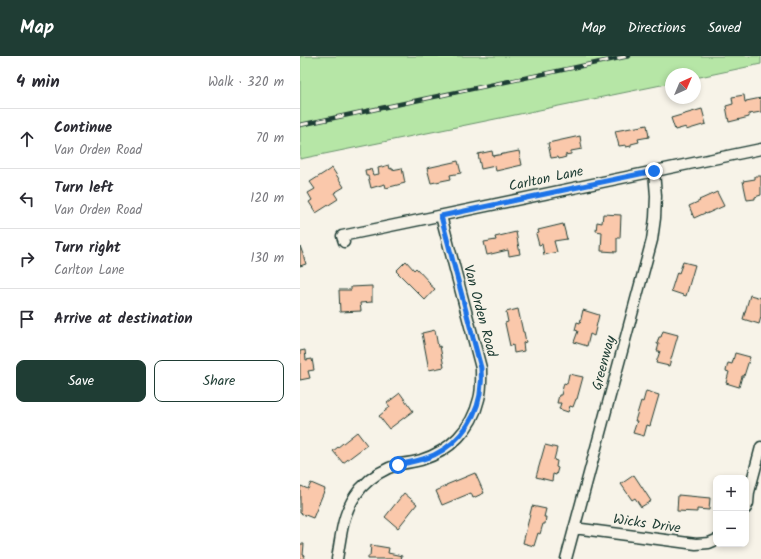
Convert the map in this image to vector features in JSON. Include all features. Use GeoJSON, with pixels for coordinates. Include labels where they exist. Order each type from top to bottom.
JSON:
{"type":"FeatureCollection","features":[{"type":"Feature","properties":{"kind":"street","name":"Carlton Lane"},"geometry":{"type":"LineString","coordinates":[[344,242],[342,236],[761,149]]}},
{"type":"Feature","properties":{"kind":"street","name":"Greenway"},"geometry":{"type":"LineString","coordinates":[[566,559],[652,240],[656,218],[654,171]]}},
{"type":"Feature","properties":{"kind":"street","name":"Van Orden Road"},"geometry":{"type":"LineString","coordinates":[[337,559],[346,513],[353,499],[362,487],[373,477],[385,470],[434,455],[446,448],[458,438],[467,427],[475,413],[480,398],[481,368],[441,216]]}},
{"type":"Feature","properties":{"kind":"street"},"geometry":{"type":"LineString","coordinates":[[749,492],[761,447]]}},
{"type":"Feature","properties":{"kind":"street","name":"Wicks Drive"},"geometry":{"type":"LineString","coordinates":[[574,528],[696,544],[713,541]]}},
{"type":"Feature","properties":{"kind":"green space"},"geometry":{"type":"Polygon","coordinates":[[[300,56],[761,56],[761,64],[701,77],[701,68],[665,68],[665,84],[300,159],[300,56]]]}},
{"type":"Feature","properties":{"kind":"building"},"geometry":{"type":"Polygon","coordinates":[[[744,95],[745,102],[761,98],[761,112],[749,114],[749,117],[729,122],[726,106],[733,104],[732,97],[744,95]]]}},
{"type":"Feature","properties":{"kind":"building"},"geometry":{"type":"Polygon","coordinates":[[[702,109],[706,124],[686,130],[686,127],[675,130],[671,118],[702,109]]]}},
{"type":"Feature","properties":{"kind":"building"},"geometry":{"type":"Polygon","coordinates":[[[647,125],[649,137],[638,139],[639,142],[631,144],[631,146],[619,146],[615,131],[647,125]]]}},
{"type":"Feature","properties":{"kind":"building"},"geometry":{"type":"Polygon","coordinates":[[[580,136],[582,149],[571,151],[571,154],[565,155],[566,157],[559,159],[558,157],[551,158],[548,143],[580,136]]]}},
{"type":"Feature","properties":{"kind":"building"},"geometry":{"type":"Polygon","coordinates":[[[492,151],[493,156],[519,151],[522,165],[496,171],[495,166],[481,169],[478,154],[492,151]]]}},
{"type":"Feature","properties":{"kind":"building"},"geometry":{"type":"Polygon","coordinates":[[[458,161],[461,173],[450,175],[451,179],[431,183],[427,168],[458,161]]]}},
{"type":"Feature","properties":{"kind":"building"},"geometry":{"type":"Polygon","coordinates":[[[389,165],[390,169],[392,168],[392,170],[402,168],[405,183],[386,188],[385,184],[371,188],[365,170],[371,169],[373,175],[379,174],[378,168],[389,165]]]}},
{"type":"Feature","properties":{"kind":"building"},"geometry":{"type":"Polygon","coordinates":[[[332,168],[344,187],[334,193],[338,199],[316,213],[309,202],[312,200],[308,193],[315,189],[310,182],[332,168]]]}},
{"type":"Feature","properties":{"kind":"building"},"geometry":{"type":"Polygon","coordinates":[[[755,176],[761,176],[761,195],[755,197],[755,199],[747,200],[743,181],[755,179],[755,176]]]}},
{"type":"Feature","properties":{"kind":"building"},"geometry":{"type":"Polygon","coordinates":[[[717,192],[724,206],[694,218],[689,206],[717,192]]]}},
{"type":"Feature","properties":{"kind":"building"},"geometry":{"type":"Polygon","coordinates":[[[603,214],[621,215],[620,238],[617,238],[617,252],[601,251],[602,232],[596,231],[597,222],[602,223],[603,214]]]}},
{"type":"Feature","properties":{"kind":"building"},"geometry":{"type":"Polygon","coordinates":[[[563,224],[567,239],[554,241],[557,252],[544,255],[542,244],[539,245],[536,234],[539,233],[538,230],[563,224]]]}},
{"type":"Feature","properties":{"kind":"building"},"geometry":{"type":"Polygon","coordinates":[[[516,232],[520,254],[509,256],[508,250],[487,255],[484,242],[496,240],[495,237],[516,232]]]}},
{"type":"Feature","properties":{"kind":"building"},"geometry":{"type":"Polygon","coordinates":[[[300,246],[306,264],[300,266],[300,246]]]}},
{"type":"Feature","properties":{"kind":"building"},"geometry":{"type":"Polygon","coordinates":[[[406,261],[414,270],[416,268],[435,289],[425,300],[396,271],[406,261]]]}},
{"type":"Feature","properties":{"kind":"building"},"geometry":{"type":"Polygon","coordinates":[[[683,262],[695,265],[686,296],[671,291],[677,272],[679,273],[683,262]]]}},
{"type":"Feature","properties":{"kind":"building"},"geometry":{"type":"Polygon","coordinates":[[[372,286],[372,302],[360,303],[361,311],[340,312],[339,290],[351,290],[351,287],[372,286]]]}},
{"type":"Feature","properties":{"kind":"building"},"geometry":{"type":"Polygon","coordinates":[[[750,295],[761,298],[761,317],[759,324],[743,319],[750,295]]]}},
{"type":"Feature","properties":{"kind":"building"},"geometry":{"type":"Polygon","coordinates":[[[518,309],[526,342],[523,343],[524,351],[514,353],[513,345],[510,346],[505,323],[508,322],[506,312],[518,309]]]}},
{"type":"Feature","properties":{"kind":"building"},"geometry":{"type":"Polygon","coordinates":[[[583,310],[599,315],[594,336],[590,334],[587,346],[574,342],[578,331],[575,330],[577,322],[580,323],[583,310]]]}},
{"type":"Feature","properties":{"kind":"building"},"geometry":{"type":"Polygon","coordinates":[[[435,330],[444,367],[429,370],[422,333],[435,330]]]}},
{"type":"Feature","properties":{"kind":"building"},"geometry":{"type":"Polygon","coordinates":[[[663,331],[678,335],[669,366],[656,363],[660,351],[657,351],[659,344],[657,344],[663,331]]]}},
{"type":"Feature","properties":{"kind":"building"},"geometry":{"type":"Polygon","coordinates":[[[305,350],[306,360],[312,359],[314,370],[308,371],[310,378],[300,380],[300,351],[305,350]]]}},
{"type":"Feature","properties":{"kind":"building"},"geometry":{"type":"Polygon","coordinates":[[[735,353],[750,357],[739,387],[726,383],[729,372],[726,371],[728,363],[732,364],[735,353]]]}},
{"type":"Feature","properties":{"kind":"building"},"geometry":{"type":"Polygon","coordinates":[[[569,374],[583,377],[577,399],[573,407],[570,406],[568,412],[559,409],[561,403],[557,403],[564,383],[567,384],[569,374]]]}},
{"type":"Feature","properties":{"kind":"building"},"geometry":{"type":"Polygon","coordinates":[[[646,391],[659,395],[650,426],[647,425],[644,436],[633,433],[641,401],[643,402],[646,391]]]}},
{"type":"Feature","properties":{"kind":"building"},"geometry":{"type":"Polygon","coordinates":[[[400,393],[413,411],[389,429],[379,416],[390,407],[387,403],[400,393]]]}},
{"type":"Feature","properties":{"kind":"building"},"geometry":{"type":"Polygon","coordinates":[[[357,432],[367,445],[343,463],[333,451],[357,432]]]}},
{"type":"Feature","properties":{"kind":"building"},"geometry":{"type":"Polygon","coordinates":[[[545,445],[557,448],[554,460],[557,461],[556,467],[558,468],[556,475],[553,474],[552,481],[536,477],[545,445]]]}},
{"type":"Feature","properties":{"kind":"building"},"geometry":{"type":"Polygon","coordinates":[[[475,473],[484,493],[473,498],[471,493],[442,505],[436,491],[446,485],[475,473]]]}},
{"type":"Feature","properties":{"kind":"building"},"geometry":{"type":"Polygon","coordinates":[[[634,475],[651,501],[641,507],[635,498],[632,500],[621,484],[634,475]]]}},
{"type":"Feature","properties":{"kind":"building"},"geometry":{"type":"Polygon","coordinates":[[[311,483],[325,489],[313,518],[300,513],[301,486],[308,489],[311,483]]]}},
{"type":"Feature","properties":{"kind":"building"},"geometry":{"type":"Polygon","coordinates":[[[404,493],[417,504],[398,528],[385,517],[404,493]]]}},
{"type":"Feature","properties":{"kind":"building"},"geometry":{"type":"Polygon","coordinates":[[[678,495],[710,498],[709,510],[697,509],[697,512],[677,511],[678,495]]]}},
{"type":"Feature","properties":{"kind":"building"},"geometry":{"type":"Polygon","coordinates":[[[532,506],[546,509],[544,517],[546,517],[545,524],[543,524],[540,534],[538,533],[534,546],[523,543],[532,506]]]}},
{"type":"Feature","properties":{"kind":"building"},"geometry":{"type":"Polygon","coordinates":[[[300,544],[304,544],[304,559],[300,559],[300,544]]]}},
{"type":"Feature","properties":{"kind":"building"},"geometry":{"type":"Polygon","coordinates":[[[371,545],[389,548],[388,553],[402,556],[401,559],[368,559],[368,556],[370,556],[371,545]]]}},
{"type":"Feature","properties":{"kind":"railway"},"geometry":{"type":"LineString","coordinates":[[300,125],[629,56]]}},
{"type":"Feature","properties":{"kind":"route"},"geometry":{"type":"LineString","coordinates":[[398,465],[434,455],[446,448],[458,438],[467,427],[475,413],[480,398],[481,368],[441,216],[654,171]]}}]}
